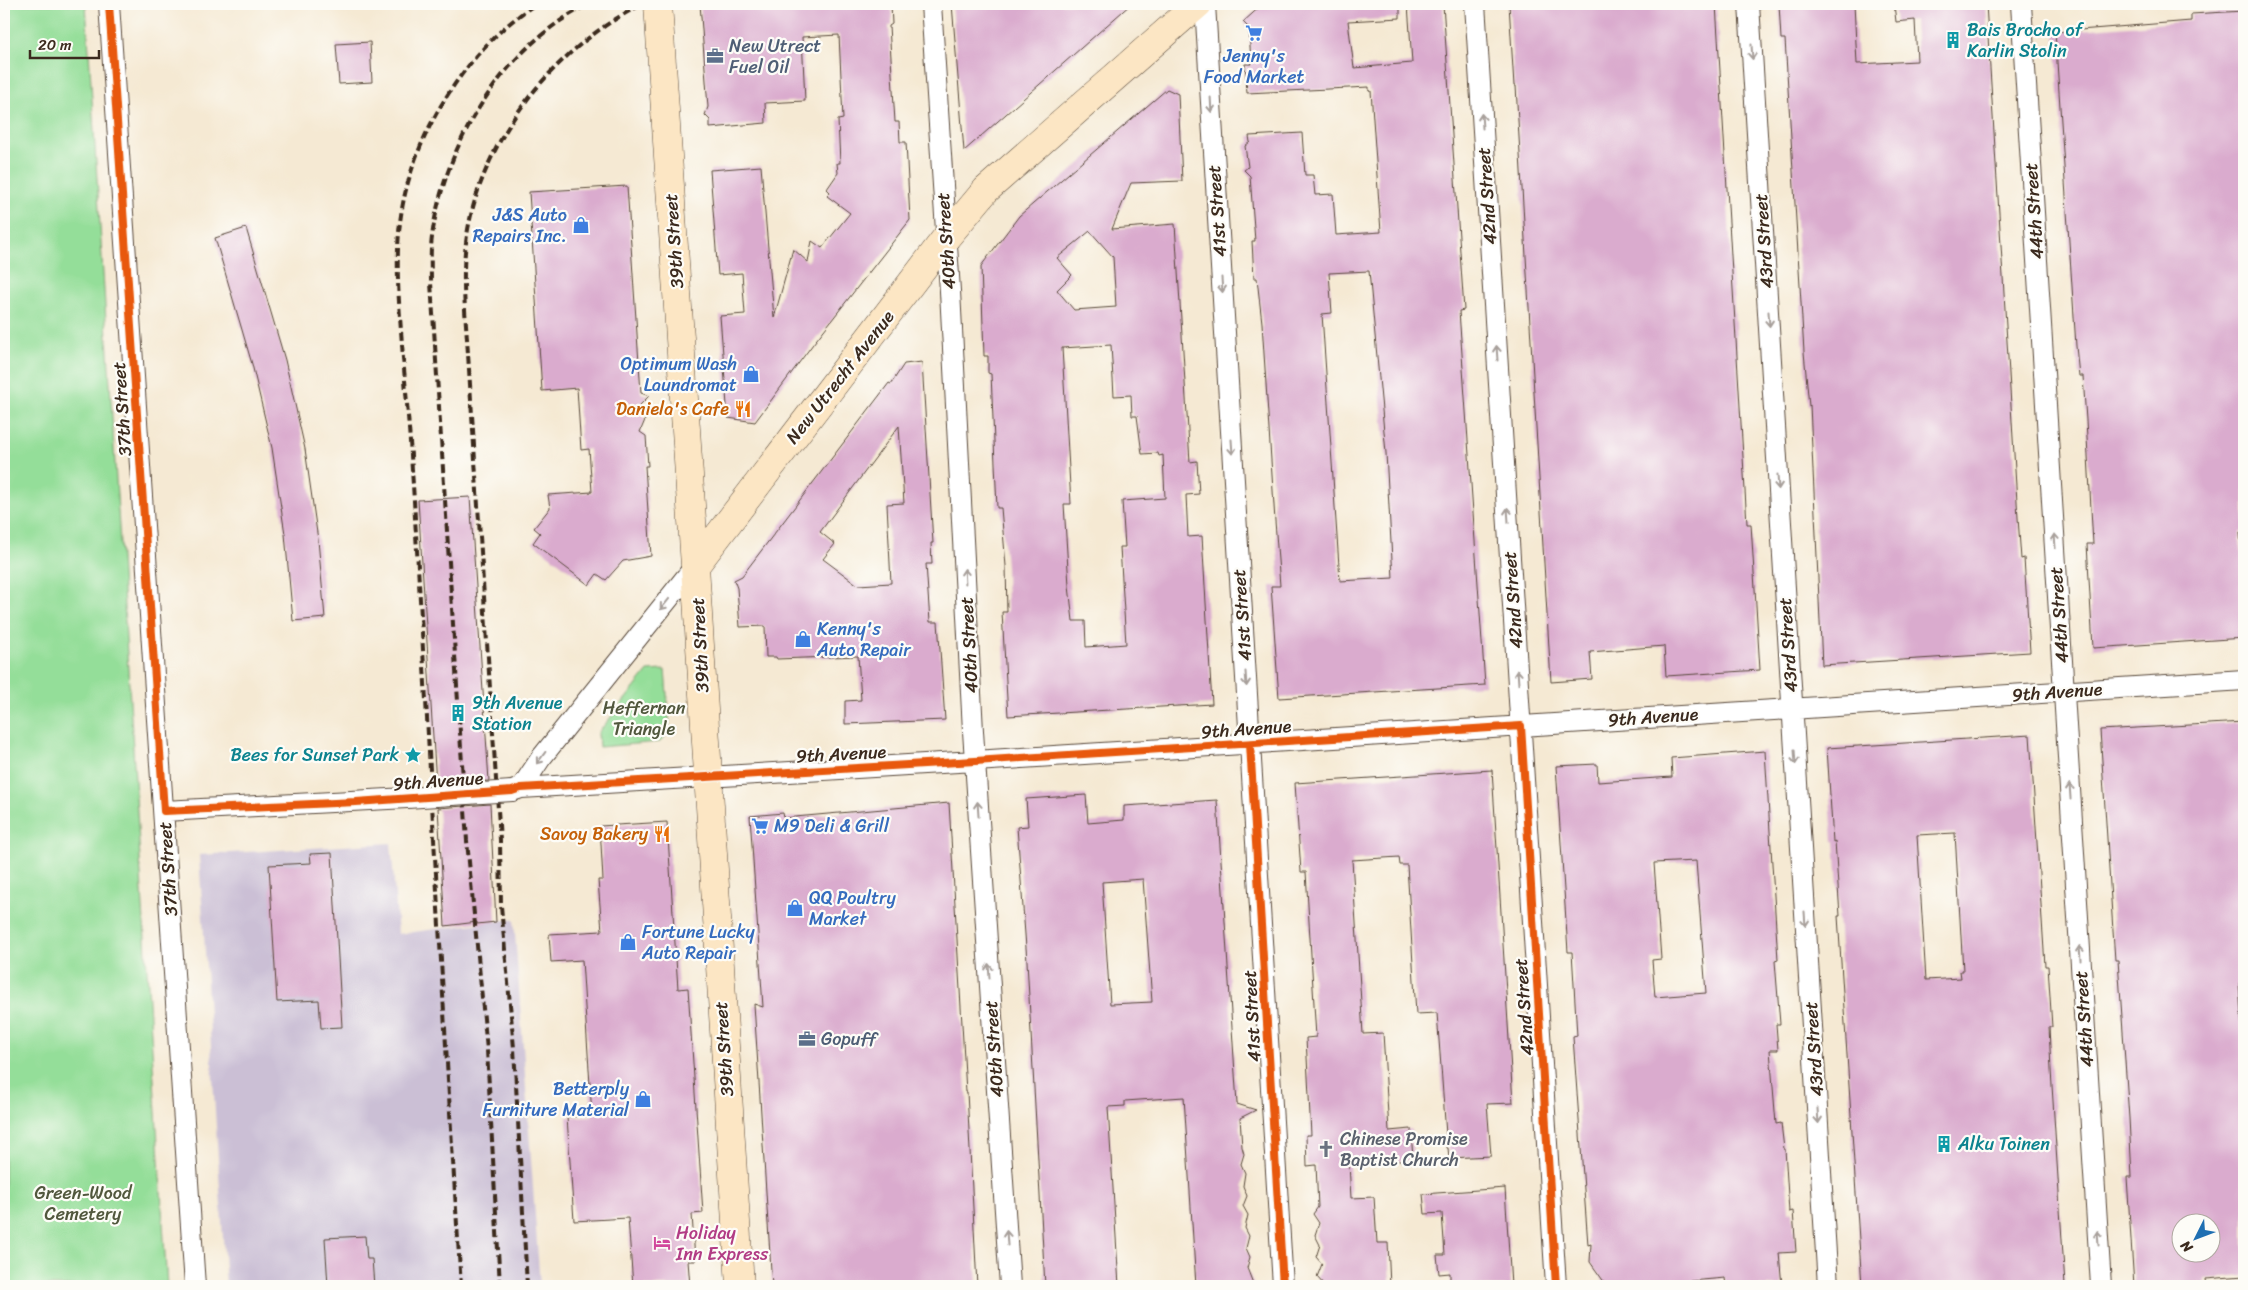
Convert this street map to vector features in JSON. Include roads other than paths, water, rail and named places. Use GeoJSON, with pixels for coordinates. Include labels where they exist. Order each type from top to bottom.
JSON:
{"type":"FeatureCollection","features":[{"type":"Feature","properties":{"kind":"main road","name":"39th Street"},"geometry":{"type":"LineString","coordinates":[[658,4],[740,1286]]}},
{"type":"Feature","properties":{"kind":"main road","name":"New Utrecht Avenue"},"geometry":{"type":"LineString","coordinates":[[695,566],[945,239],[986,190],[1198,4]]}},
{"type":"Feature","properties":{"kind":"street","name":"37th Street"},"geometry":{"type":"LineString","coordinates":[[109,4],[195,1286]]}},
{"type":"Feature","properties":{"kind":"street","name":"40th Street"},"geometry":{"type":"LineString","coordinates":[[931,4],[975,761],[1010,1286]]}},
{"type":"Feature","properties":{"kind":"street","name":"41st Street"},"geometry":{"type":"LineString","coordinates":[[1205,4],[1283,1286]]}},
{"type":"Feature","properties":{"kind":"street","name":"42nd Street"},"geometry":{"type":"LineString","coordinates":[[1475,4],[1556,1286]]}},
{"type":"Feature","properties":{"kind":"street","name":"43rd Street"},"geometry":{"type":"LineString","coordinates":[[1749,4],[1828,1286]]}},
{"type":"Feature","properties":{"kind":"street","name":"44th Street"},"geometry":{"type":"LineString","coordinates":[[2021,4],[2101,1286]]}},
{"type":"Feature","properties":{"kind":"street","name":"New Utrecht Avenue"},"geometry":{"type":"LineString","coordinates":[[516,789],[695,566]]}},
{"type":"Feature","properties":{"kind":"street","name":"9th Avenue"},"geometry":{"type":"LineString","coordinates":[[164,811],[356,802],[516,789],[2244,680]]}},
{"type":"Feature","properties":{"kind":"railway"},"geometry":{"type":"LineString","coordinates":[[461,1286],[414,498],[400,313],[398,246],[403,201],[409,179],[417,154],[442,104],[475,58],[514,19],[536,4]]}},
{"type":"Feature","properties":{"kind":"railway"},"geometry":{"type":"LineString","coordinates":[[500,1286],[487,1050],[467,841],[431,283],[431,243],[439,202],[450,167],[465,133],[483,101],[505,72],[530,45],[558,22],[589,4]]}},
{"type":"Feature","properties":{"kind":"railway"},"geometry":{"type":"LineString","coordinates":[[527,1286],[514,1048],[501,906],[500,840],[465,316],[465,252],[471,213],[484,176],[501,140],[522,106],[548,75],[577,47],[609,23],[643,4]]}},
{"type":"Feature","properties":{"kind":"place","name":"Jenny's Food Market"},"geometry":{"type":"Point","coordinates":[1254,33]}},
{"type":"Feature","properties":{"kind":"place","name":"Bais Brocho of Karlin Stolin"},"geometry":{"type":"Point","coordinates":[1953,40]}},
{"type":"Feature","properties":{"kind":"place","name":"New Utrect Fuel Oil"},"geometry":{"type":"Point","coordinates":[715,56]}},
{"type":"Feature","properties":{"kind":"place","name":"J&S Auto Repairs Inc."},"geometry":{"type":"Point","coordinates":[581,225]}},
{"type":"Feature","properties":{"kind":"place","name":"Optimum Wash Laundromat"},"geometry":{"type":"Point","coordinates":[751,374]}},
{"type":"Feature","properties":{"kind":"place","name":"Daniela's Cafe"},"geometry":{"type":"Point","coordinates":[743,409]}},
{"type":"Feature","properties":{"kind":"place","name":"Kenny's Auto Repair"},"geometry":{"type":"Point","coordinates":[803,639]}},
{"type":"Feature","properties":{"kind":"place","name":"9th Avenue Station"},"geometry":{"type":"Point","coordinates":[458,713]}},
{"type":"Feature","properties":{"kind":"place","name":"Bees for Sunset Park"},"geometry":{"type":"Point","coordinates":[413,755]}},
{"type":"Feature","properties":{"kind":"place","name":"M9 Deli & Grill"},"geometry":{"type":"Point","coordinates":[760,826]}},
{"type":"Feature","properties":{"kind":"place","name":"Savoy Bakery"},"geometry":{"type":"Point","coordinates":[662,834]}},
{"type":"Feature","properties":{"kind":"place","name":"QQ Poultry Market"},"geometry":{"type":"Point","coordinates":[795,908]}},
{"type":"Feature","properties":{"kind":"place","name":"Fortune Lucky Auto Repair"},"geometry":{"type":"Point","coordinates":[628,942]}},
{"type":"Feature","properties":{"kind":"place","name":"Gopuff"},"geometry":{"type":"Point","coordinates":[807,1039]}},
{"type":"Feature","properties":{"kind":"place","name":"Betterply Furniture Material"},"geometry":{"type":"Point","coordinates":[643,1099]}},
{"type":"Feature","properties":{"kind":"place","name":"Alku Toinen"},"geometry":{"type":"Point","coordinates":[1944,1144]}},
{"type":"Feature","properties":{"kind":"place","name":"Chinese Promise Baptist Church"},"geometry":{"type":"Point","coordinates":[1326,1149]}},
{"type":"Feature","properties":{"kind":"place","name":"Holiday Inn Express"},"geometry":{"type":"Point","coordinates":[662,1243]}},
{"type":"Feature","properties":{"kind":"park label","name":"Heffernan Triangle"},"geometry":{"type":"Point","coordinates":[644,718]}},
{"type":"Feature","properties":{"kind":"park label","name":"Green-Wood Cemetery"},"geometry":{"type":"Point","coordinates":[83,1203]}}]}
